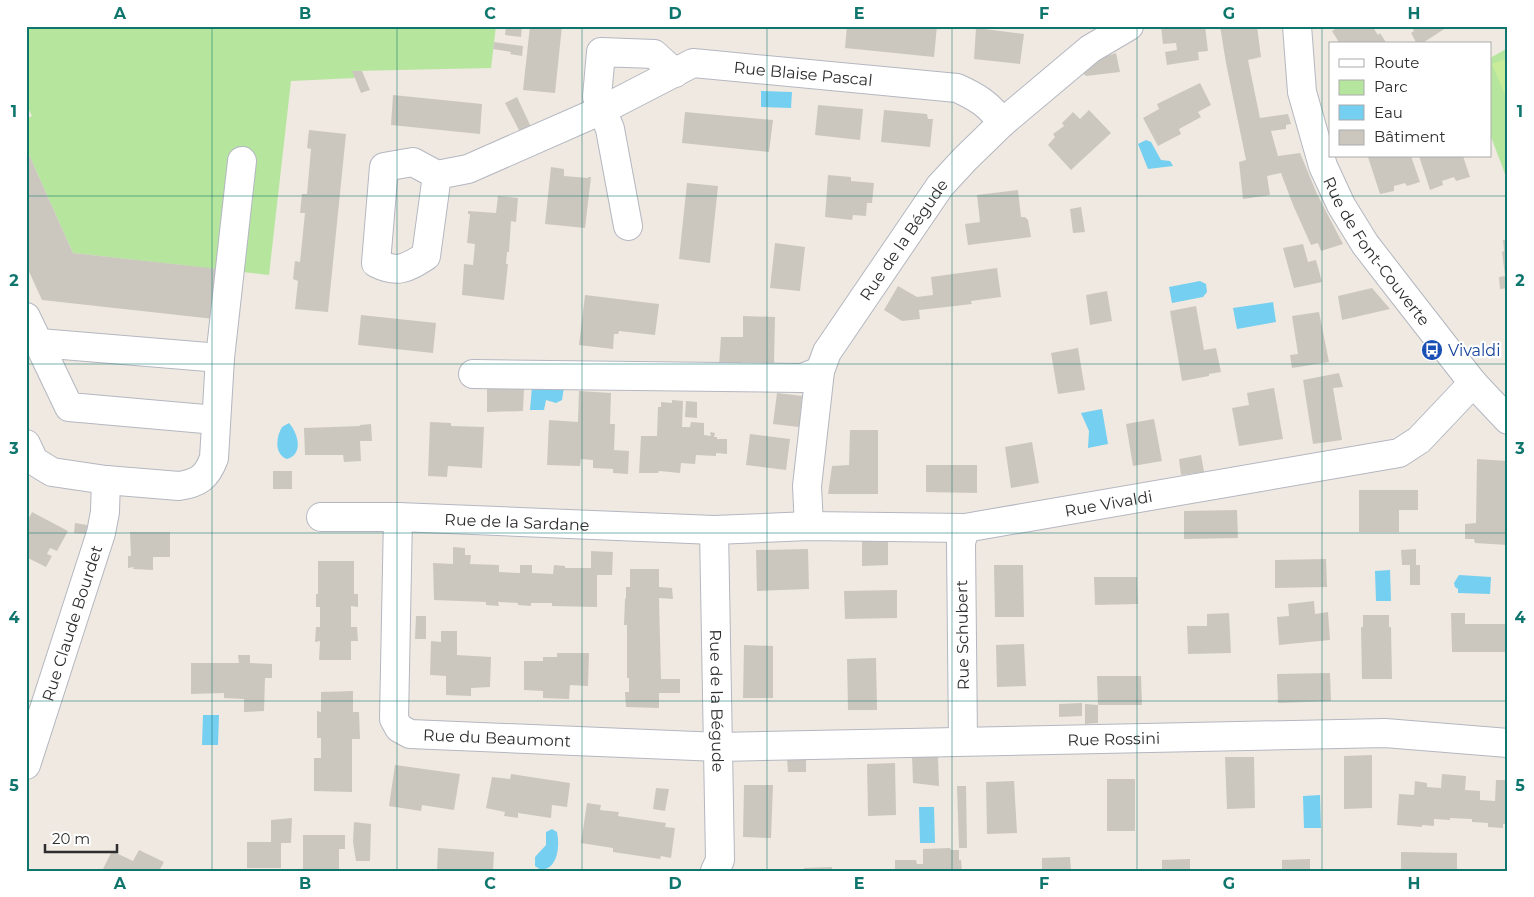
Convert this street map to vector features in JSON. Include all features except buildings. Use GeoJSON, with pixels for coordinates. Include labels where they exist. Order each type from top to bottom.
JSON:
{"type":"FeatureCollection","features":[{"type":"Feature","properties":{"kind":"street","name":"Rue de la Bégude"},"geometry":{"type":"LineString","coordinates":[[809,526],[807,486],[820,371],[828,352],[940,186],[965,158],[1090,38],[1129,26]]}},
{"type":"Feature","properties":{"kind":"street","name":"Rue de Font-Couverte"},"geometry":{"type":"LineString","coordinates":[[1297,26],[1302,92],[1323,166],[1341,205],[1365,244],[1473,383],[1508,420]]}},
{"type":"Feature","properties":{"kind":"street"},"geometry":{"type":"LineString","coordinates":[[628,226],[610,129],[597,97],[601,52],[654,54],[675,73]]}},
{"type":"Feature","properties":{"kind":"street","name":"Rue Blaise Pascal"},"geometry":{"type":"LineString","coordinates":[[437,175],[468,169],[602,110],[694,63],[957,88],[972,94],[992,108],[1002,122]]}},
{"type":"Feature","properties":{"kind":"street"},"geometry":{"type":"LineString","coordinates":[[29,456],[52,472],[106,480],[179,486],[190,484],[203,478],[210,470],[214,458],[220,358],[242,161]]}},
{"type":"Feature","properties":{"kind":"street"},"geometry":{"type":"LineString","coordinates":[[26,317],[69,407],[216,420]]}},
{"type":"Feature","properties":{"kind":"street"},"geometry":{"type":"LineString","coordinates":[[39,343],[220,358]]}},
{"type":"Feature","properties":{"kind":"street"},"geometry":{"type":"LineString","coordinates":[[473,374],[802,378],[820,371]]}},
{"type":"Feature","properties":{"kind":"street","name":"Rue Vivaldi"},"geometry":{"type":"LineString","coordinates":[[714,530],[809,526],[965,528],[1399,452],[1419,440],[1473,383]]}},
{"type":"Feature","properties":{"kind":"street","name":"Rue Claude Bourdet"},"geometry":{"type":"LineString","coordinates":[[26,765],[102,533],[106,480]]}},
{"type":"Feature","properties":{"kind":"street","name":"Rue de la Sardane"},"geometry":{"type":"LineString","coordinates":[[321,517],[398,518],[714,530]]}},
{"type":"Feature","properties":{"kind":"street","name":"Rue du Beaumont"},"geometry":{"type":"LineString","coordinates":[[398,518],[394,719],[399,728],[410,734],[719,747]]}},
{"type":"Feature","properties":{"kind":"street","name":"Rue Schubert"},"geometry":{"type":"LineString","coordinates":[[963,741],[961,543],[965,528]]}},
{"type":"Feature","properties":{"kind":"street","name":"Rue de la Bégude"},"geometry":{"type":"LineString","coordinates":[[714,530],[720,860],[715,871]]}},
{"type":"Feature","properties":{"kind":"street","name":"Rue Rossini"},"geometry":{"type":"LineString","coordinates":[[719,747],[1385,733],[1508,743]]}},
{"type":"Feature","properties":{"kind":"green space"},"geometry":{"type":"Polygon","coordinates":[[[26,26],[496,26],[491,68],[353,71],[355,78],[291,81],[269,275],[73,253],[26,148],[26,119],[32,116],[26,104],[26,26]]]}},
{"type":"Feature","properties":{"kind":"green space"},"geometry":{"type":"Polygon","coordinates":[[[1508,48],[1508,182],[1492,139],[1492,57],[1508,48]]]}},
{"type":"Feature","properties":{"kind":"green space"},"geometry":{"type":"Polygon","coordinates":[[[1508,58],[1508,102],[1492,64],[1508,58]]]}},
{"type":"Feature","properties":{"kind":"water"},"geometry":{"type":"Polygon","coordinates":[[[761,91],[792,92],[791,108],[761,107],[761,91]]]}},
{"type":"Feature","properties":{"kind":"water"},"geometry":{"type":"Polygon","coordinates":[[[1146,140],[1151,142],[1161,160],[1170,161],[1173,166],[1148,169],[1138,144],[1146,140]]]}},
{"type":"Feature","properties":{"kind":"water"},"geometry":{"type":"Polygon","coordinates":[[[1200,281],[1206,284],[1207,292],[1203,297],[1172,303],[1169,287],[1200,281]]]}},
{"type":"Feature","properties":{"kind":"water"},"geometry":{"type":"Polygon","coordinates":[[[1273,302],[1276,322],[1237,329],[1233,308],[1273,302]]]}},
{"type":"Feature","properties":{"kind":"water"},"geometry":{"type":"Polygon","coordinates":[[[532,387],[564,387],[562,400],[556,403],[546,400],[544,410],[530,410],[532,387]]]}},
{"type":"Feature","properties":{"kind":"water"},"geometry":{"type":"Polygon","coordinates":[[[1102,409],[1108,444],[1088,448],[1089,431],[1081,413],[1102,409]]]}},
{"type":"Feature","properties":{"kind":"water"},"geometry":{"type":"Polygon","coordinates":[[[289,423],[295,432],[298,443],[296,453],[287,459],[280,453],[277,445],[282,427],[289,423]]]}},
{"type":"Feature","properties":{"kind":"water"},"geometry":{"type":"Polygon","coordinates":[[[1390,570],[1391,601],[1376,601],[1375,571],[1390,570]]]}},
{"type":"Feature","properties":{"kind":"water"},"geometry":{"type":"Polygon","coordinates":[[[1459,575],[1491,577],[1490,594],[1458,593],[1454,583],[1459,575]]]}},
{"type":"Feature","properties":{"kind":"water"},"geometry":{"type":"Polygon","coordinates":[[[203,715],[219,715],[218,745],[202,745],[203,715]]]}},
{"type":"Feature","properties":{"kind":"water"},"geometry":{"type":"Polygon","coordinates":[[[1320,795],[1321,828],[1304,828],[1303,796],[1320,795]]]}},
{"type":"Feature","properties":{"kind":"water"},"geometry":{"type":"Polygon","coordinates":[[[919,807],[934,807],[935,843],[920,843],[919,807]]]}},
{"type":"Feature","properties":{"kind":"water"},"geometry":{"type":"Polygon","coordinates":[[[552,829],[557,832],[558,850],[551,866],[541,870],[535,866],[535,857],[546,845],[546,832],[552,829]]]}},
{"type":"Feature","properties":{"kind":"place","name":"Vivaldi"},"geometry":{"type":"Point","coordinates":[1432,350]}}]}
